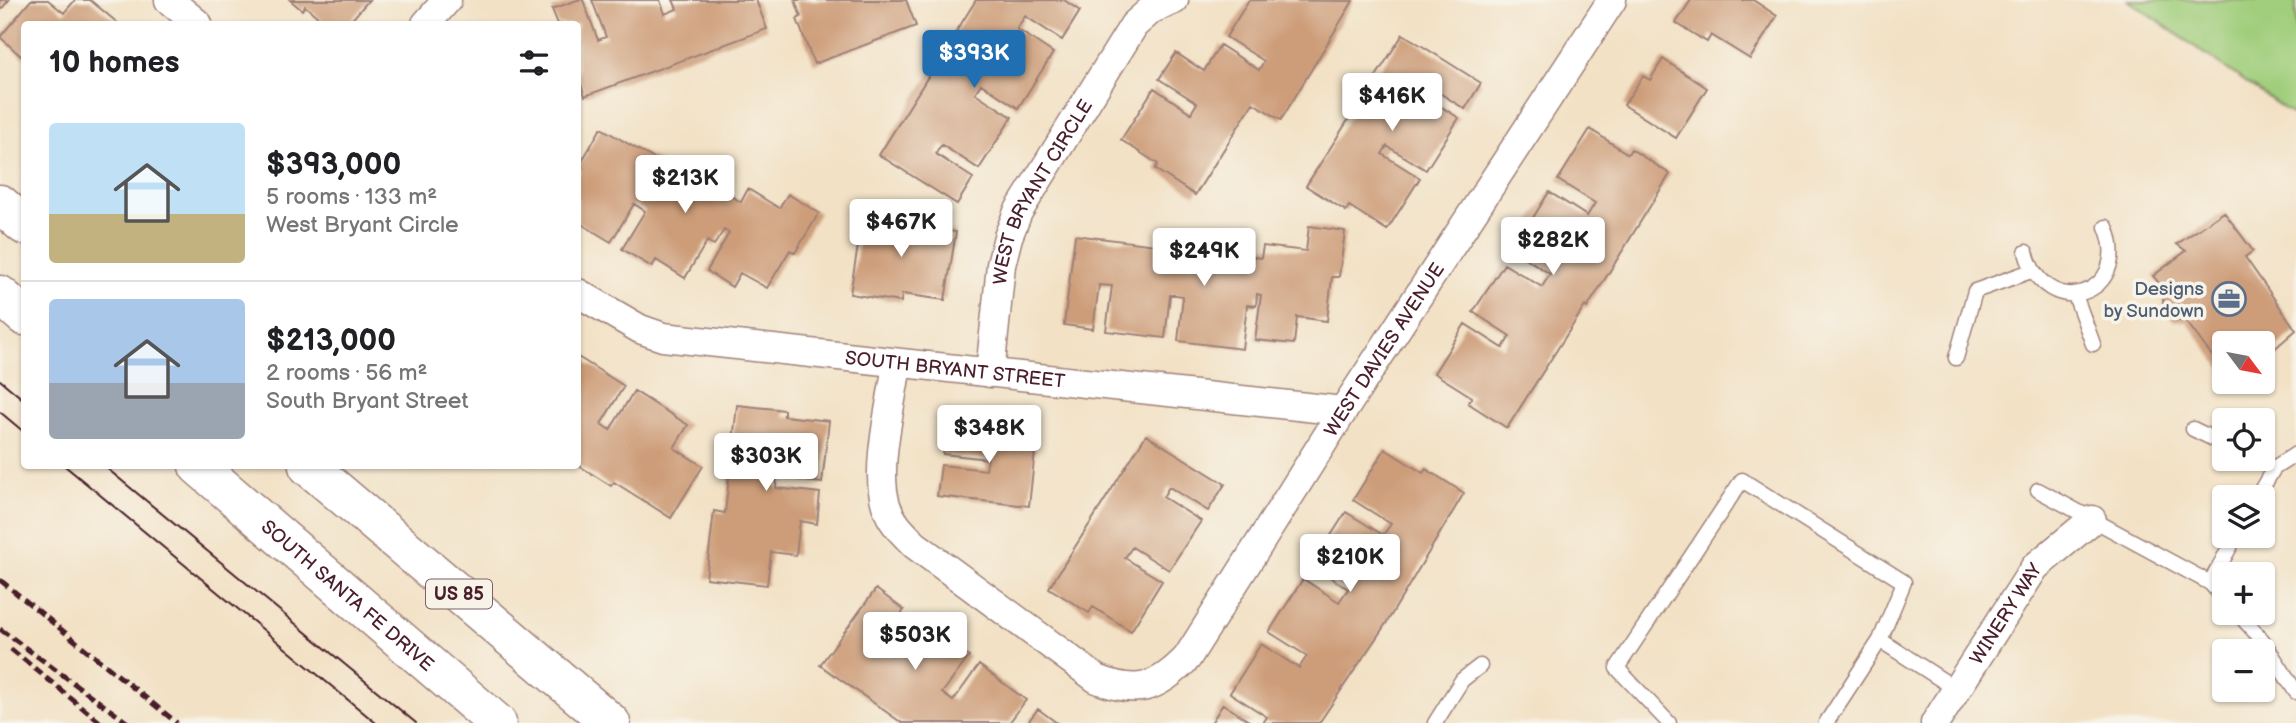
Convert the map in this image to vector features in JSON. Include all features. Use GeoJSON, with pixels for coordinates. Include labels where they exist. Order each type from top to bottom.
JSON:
{"type":"FeatureCollection","features":[{"type":"Feature","properties":{"kind":"highway"},"geometry":{"type":"LineString","coordinates":[[0,204],[21,222]]}},
{"type":"Feature","properties":{"kind":"highway"},"geometry":{"type":"LineString","coordinates":[[0,295],[21,313]]}},
{"type":"Feature","properties":{"kind":"highway","name":"SOUTH SANTA FE DRIVE"},"geometry":{"type":"LineString","coordinates":[[201,469],[497,723]]}},
{"type":"Feature","properties":{"kind":"highway","name":"US 85"},"geometry":{"type":"LineString","coordinates":[[311,469],[611,723]]}},
{"type":"Feature","properties":{"kind":"street"},"geometry":{"type":"LineString","coordinates":[[169,0],[194,21]]}},
{"type":"Feature","properties":{"kind":"street"},"geometry":{"type":"LineString","coordinates":[[429,21],[447,0]]}},
{"type":"Feature","properties":{"kind":"street","name":"WEST BRYANT CIRCLE"},"geometry":{"type":"LineString","coordinates":[[990,373],[1000,265],[1007,237],[1018,212],[1136,13],[1174,0]]}},
{"type":"Feature","properties":{"kind":"street","name":"WEST DAVIES AVENUE"},"geometry":{"type":"LineString","coordinates":[[897,363],[881,481],[886,508],[898,528],[915,545],[1097,679],[1121,688],[1144,687],[1170,676],[1187,658],[1343,411],[1612,0]]}},
{"type":"Feature","properties":{"kind":"street","name":"SOUTH BRYANT STREET"},"geometry":{"type":"LineString","coordinates":[[581,295],[640,329],[663,337],[1343,411]]}},
{"type":"Feature","properties":{"kind":"street","name":"WINERY WAY"},"geometry":{"type":"LineString","coordinates":[[1935,723],[2035,567],[2092,520]]}},
{"type":"Feature","properties":{"kind":"lane"},"geometry":{"type":"LineString","coordinates":[[2026,252],[2031,271],[2042,285],[2057,294],[2075,295],[2092,289],[2105,278],[2113,261],[2113,244],[2106,227]]}},
{"type":"Feature","properties":{"kind":"lane"},"geometry":{"type":"LineString","coordinates":[[1956,358],[1975,291],[2031,271]]}},
{"type":"Feature","properties":{"kind":"lane"},"geometry":{"type":"LineString","coordinates":[[2075,295],[2093,344]]}},
{"type":"Feature","properties":{"kind":"lane"},"geometry":{"type":"LineString","coordinates":[[2193,429],[2212,438]]}},
{"type":"Feature","properties":{"kind":"lane"},"geometry":{"type":"LineString","coordinates":[[2275,467],[2296,454]]}},
{"type":"Feature","properties":{"kind":"lane"},"geometry":{"type":"LineString","coordinates":[[1669,723],[1617,668],[1742,480],[1904,582],[1880,640],[1826,723]]}},
{"type":"Feature","properties":{"kind":"lane"},"geometry":{"type":"LineString","coordinates":[[2038,490],[2212,585]]}},
{"type":"Feature","properties":{"kind":"lane"},"geometry":{"type":"LineString","coordinates":[[2210,583],[2229,548]]}},
{"type":"Feature","properties":{"kind":"lane"},"geometry":{"type":"LineString","coordinates":[[2249,625],[2263,641],[2296,692]]}},
{"type":"Feature","properties":{"kind":"lane"},"geometry":{"type":"LineString","coordinates":[[1880,640],[1956,689]]}},
{"type":"Feature","properties":{"kind":"lane"},"geometry":{"type":"LineString","coordinates":[[1435,723],[1462,681],[1480,666]]}},
{"type":"Feature","properties":{"kind":"green space"},"geometry":{"type":"Polygon","coordinates":[[[2128,0],[2296,0],[2296,117],[2128,0]]]}},
{"type":"Feature","properties":{"kind":"building"},"geometry":{"type":"Polygon","coordinates":[[[0,0],[9,0],[0,11],[0,0]]]}},
{"type":"Feature","properties":{"kind":"building"},"geometry":{"type":"Polygon","coordinates":[[[31,0],[48,0],[64,13],[75,0],[90,0],[115,21],[21,21],[21,56],[0,37],[31,0]]]}},
{"type":"Feature","properties":{"kind":"building"},"geometry":{"type":"Polygon","coordinates":[[[290,0],[369,0],[351,21],[322,21],[305,6],[302,10],[290,0]]]}},
{"type":"Feature","properties":{"kind":"building"},"geometry":{"type":"Polygon","coordinates":[[[583,0],[598,40],[606,37],[592,0],[660,0],[665,14],[677,9],[673,0],[756,0],[767,29],[585,96],[581,85],[581,21],[557,21],[552,9],[583,0]]]}},
{"type":"Feature","properties":{"kind":"building"},"geometry":{"type":"Polygon","coordinates":[[[795,0],[906,0],[916,26],[814,64],[797,19],[801,17],[795,0]]]}},
{"type":"Feature","properties":{"kind":"building"},"geometry":{"type":"Polygon","coordinates":[[[976,0],[1064,0],[1080,11],[1062,40],[1025,16],[1017,29],[1053,53],[1018,108],[981,84],[975,93],[1012,117],[979,169],[942,145],[938,149],[936,154],[973,178],[957,204],[879,155],[976,0]]]}},
{"type":"Feature","properties":{"kind":"building"},"geometry":{"type":"Polygon","coordinates":[[[1249,0],[1353,1],[1281,120],[1253,103],[1195,195],[1155,169],[1158,164],[1121,140],[1154,88],[1191,113],[1197,103],[1159,79],[1176,53],[1204,71],[1220,45],[1259,70],[1264,61],[1226,37],[1249,0]]]}},
{"type":"Feature","properties":{"kind":"building"},"geometry":{"type":"Polygon","coordinates":[[[1691,0],[1753,0],[1777,16],[1750,59],[1711,35],[1707,42],[1676,23],[1691,0]]]}},
{"type":"Feature","properties":{"kind":"building"},"geometry":{"type":"Polygon","coordinates":[[[1403,34],[1481,83],[1465,109],[1427,85],[1421,94],[1459,118],[1426,170],[1387,146],[1382,154],[1420,178],[1387,230],[1349,206],[1346,211],[1306,186],[1403,34]]]}},
{"type":"Feature","properties":{"kind":"building"},"geometry":{"type":"Polygon","coordinates":[[[1663,59],[1707,88],[1676,138],[1624,105],[1643,76],[1650,80],[1663,59]]]}},
{"type":"Feature","properties":{"kind":"building"},"geometry":{"type":"Polygon","coordinates":[[[601,128],[701,186],[705,180],[741,202],[748,189],[779,208],[788,194],[819,213],[795,253],[790,250],[767,288],[740,273],[732,287],[707,271],[729,233],[724,230],[714,245],[707,241],[685,278],[656,260],[652,267],[622,249],[645,211],[634,204],[611,242],[581,224],[581,163],[601,128]]]}},
{"type":"Feature","properties":{"kind":"building"},"geometry":{"type":"Polygon","coordinates":[[[1590,129],[1628,154],[1631,149],[1670,174],[1587,308],[1585,306],[1507,428],[1468,403],[1472,397],[1434,373],[1465,324],[1503,348],[1510,336],[1473,312],[1504,264],[1542,287],[1550,274],[1513,250],[1549,192],[1587,216],[1595,203],[1558,180],[1590,129]]]}},
{"type":"Feature","properties":{"kind":"building"},"geometry":{"type":"Polygon","coordinates":[[[864,210],[913,217],[911,225],[956,232],[945,300],[902,294],[901,302],[850,294],[864,210]]]}},
{"type":"Feature","properties":{"kind":"building"},"geometry":{"type":"Polygon","coordinates":[[[2224,212],[2253,251],[2245,257],[2296,330],[2275,348],[2275,331],[2212,331],[2212,356],[2186,321],[2174,321],[2166,316],[2163,300],[2167,293],[2153,276],[2186,251],[2177,244],[2224,212]]]}},
{"type":"Feature","properties":{"kind":"building"},"geometry":{"type":"Polygon","coordinates":[[[1309,226],[1345,231],[1339,277],[1332,277],[1327,321],[1297,317],[1294,344],[1255,340],[1261,295],[1257,294],[1256,306],[1247,305],[1242,349],[1178,341],[1183,296],[1176,295],[1170,295],[1165,338],[1106,331],[1112,286],[1099,285],[1093,329],[1064,325],[1075,235],[1261,258],[1263,246],[1306,251],[1309,226]]]}},
{"type":"Feature","properties":{"kind":"building"},"geometry":{"type":"Polygon","coordinates":[[[581,359],[624,386],[601,424],[610,430],[634,391],[688,425],[674,448],[703,466],[671,518],[614,482],[611,486],[581,467],[581,359]]]}},
{"type":"Feature","properties":{"kind":"building"},"geometry":{"type":"Polygon","coordinates":[[[737,405],[784,410],[784,416],[829,421],[822,483],[777,477],[776,488],[820,493],[817,524],[800,521],[796,555],[771,552],[767,585],[706,578],[714,511],[725,513],[737,405]]]}},
{"type":"Feature","properties":{"kind":"building"},"geometry":{"type":"Polygon","coordinates":[[[946,423],[1037,433],[1029,506],[937,496],[941,465],[986,470],[988,459],[943,454],[946,423]]]}},
{"type":"Feature","properties":{"kind":"building"},"geometry":{"type":"Polygon","coordinates":[[[1146,435],[1225,484],[1208,511],[1169,487],[1163,497],[1201,521],[1169,570],[1132,547],[1125,558],[1162,581],[1131,631],[1093,607],[1089,613],[1049,588],[1146,435]]]}},
{"type":"Feature","properties":{"kind":"building"},"geometry":{"type":"Polygon","coordinates":[[[1385,449],[1423,473],[1426,469],[1464,493],[1387,622],[1319,723],[1263,723],[1267,717],[1230,693],[1261,644],[1299,668],[1307,656],[1269,632],[1303,579],[1339,602],[1348,589],[1312,565],[1346,512],[1383,535],[1391,524],[1353,500],[1385,449]]]}},
{"type":"Feature","properties":{"kind":"building"},"geometry":{"type":"Polygon","coordinates":[[[876,589],[904,610],[878,645],[891,655],[917,620],[969,657],[942,693],[953,701],[979,665],[1026,700],[1009,723],[902,723],[820,665],[876,589]]]}},
{"type":"Feature","properties":{"kind":"building"},"geometry":{"type":"Polygon","coordinates":[[[1223,704],[1252,723],[1211,723],[1223,704]]]}},
{"type":"Feature","properties":{"kind":"building"},"geometry":{"type":"Polygon","coordinates":[[[1038,709],[1057,723],[1027,723],[1038,709]]]}},
{"type":"Feature","properties":{"kind":"tram line"},"geometry":{"type":"LineString","coordinates":[[0,380],[21,398]]}},
{"type":"Feature","properties":{"kind":"tram line"},"geometry":{"type":"LineString","coordinates":[[0,412],[21,430]]}},
{"type":"Feature","properties":{"kind":"tram line"},"geometry":{"type":"LineString","coordinates":[[69,469],[376,723]]}},
{"type":"Feature","properties":{"kind":"tram line"},"geometry":{"type":"LineString","coordinates":[[108,469],[416,723]]}},
{"type":"Feature","properties":{"kind":"railway"},"geometry":{"type":"LineString","coordinates":[[0,580],[177,723]]}},
{"type":"Feature","properties":{"kind":"railway"},"geometry":{"type":"LineString","coordinates":[[0,629],[128,723]]}},
{"type":"Feature","properties":{"kind":"railway"},"geometry":{"type":"LineString","coordinates":[[11,649],[101,723]]}},
{"type":"Feature","properties":{"kind":"place","name":"Designs by Sundown"},"geometry":{"type":"Point","coordinates":[2229,299]}}]}
